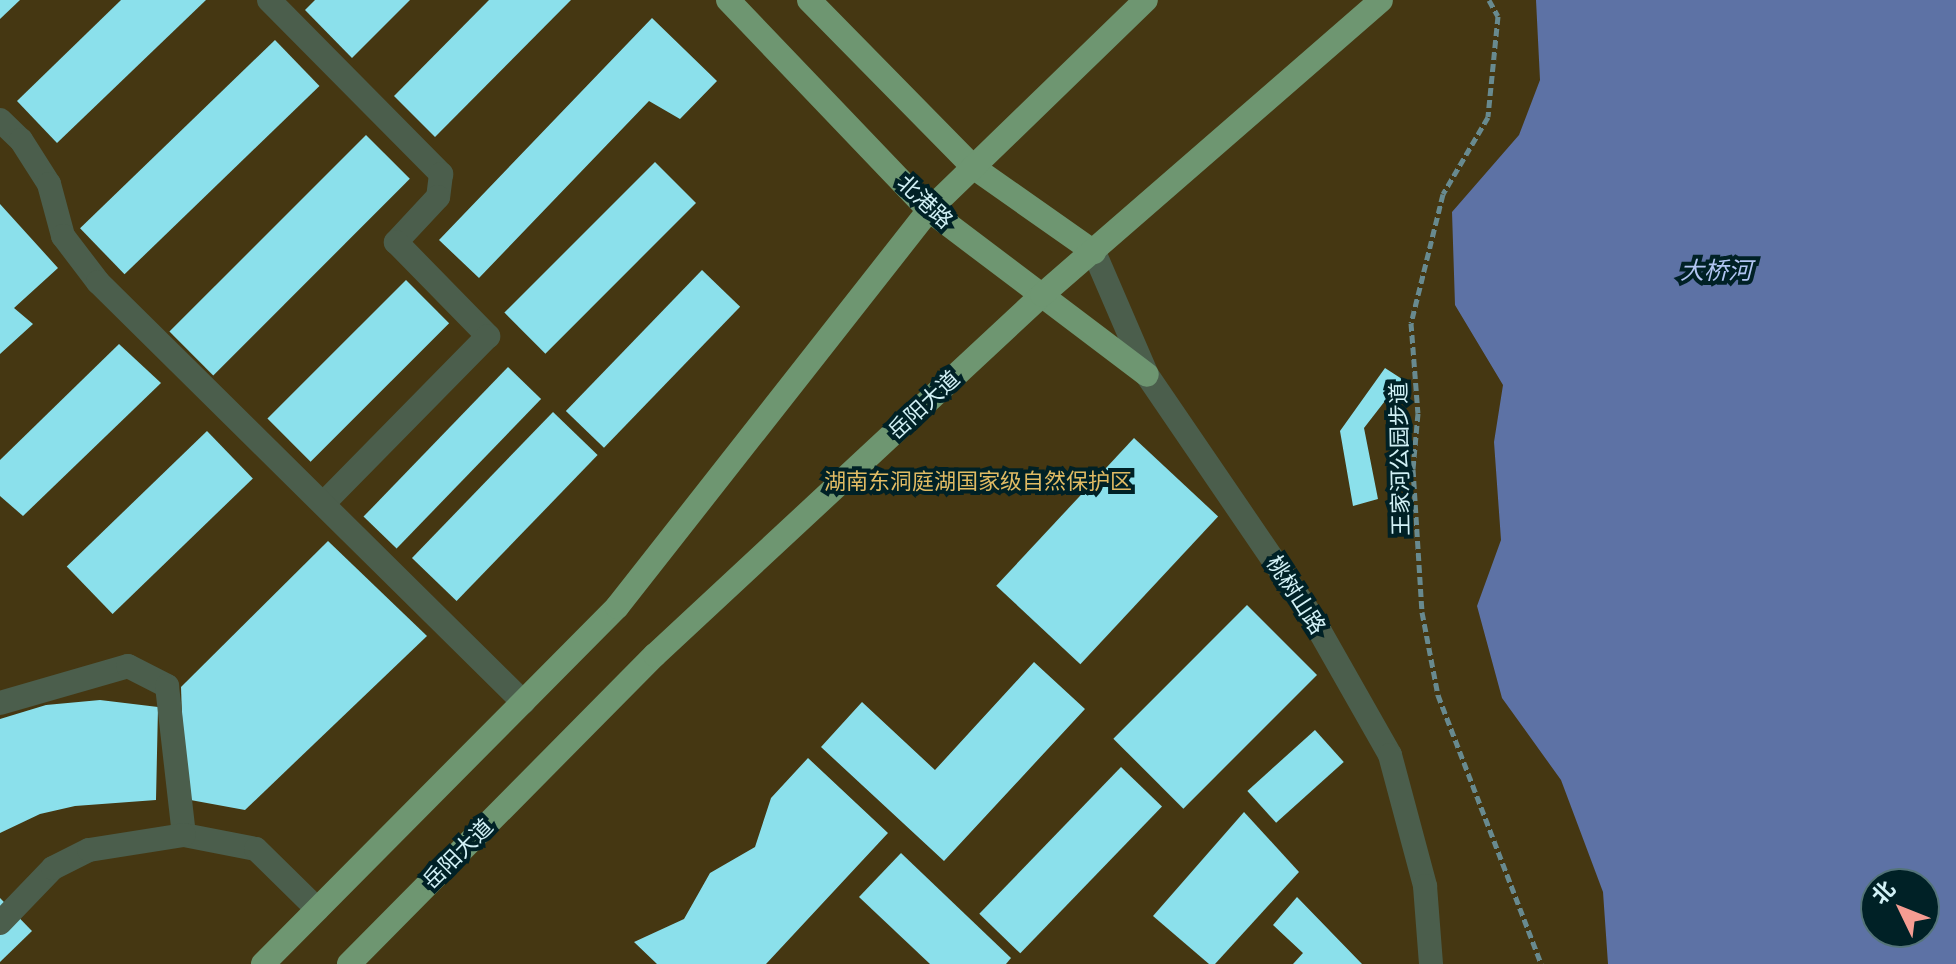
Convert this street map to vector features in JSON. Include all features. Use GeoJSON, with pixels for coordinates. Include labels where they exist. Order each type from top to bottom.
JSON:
{"type":"FeatureCollection","features":[{"type":"Feature","properties":{"kind":"main road","name":"北港路"},"geometry":{"type":"LineString","coordinates":[[728,0],[929,210],[1147,375]]}},
{"type":"Feature","properties":{"kind":"main road"},"geometry":{"type":"LineString","coordinates":[[809,0],[973,167],[1094,252]]}},
{"type":"Feature","properties":{"kind":"main road"},"geometry":{"type":"LineString","coordinates":[[263,964],[617,607],[929,210],[1146,0]]}},
{"type":"Feature","properties":{"kind":"main road","name":"岳阳大道"},"geometry":{"type":"LineString","coordinates":[[349,964],[655,655],[1042,295],[1352,30],[1381,0]]}},
{"type":"Feature","properties":{"kind":"street"},"geometry":{"type":"LineString","coordinates":[[269,0],[441,174],[438,197],[396,242],[488,336],[323,504]]}},
{"type":"Feature","properties":{"kind":"street"},"geometry":{"type":"LineString","coordinates":[[0,120],[49,184],[63,236],[98,282],[523,702]]}},
{"type":"Feature","properties":{"kind":"street","name":"桃树山路"},"geometry":{"type":"LineString","coordinates":[[1094,252],[1147,375],[1310,614],[1390,755],[1425,886],[1431,964]]}},
{"type":"Feature","properties":{"kind":"street"},"geometry":{"type":"LineString","coordinates":[[0,703],[128,666],[167,686],[184,835]]}},
{"type":"Feature","properties":{"kind":"street"},"geometry":{"type":"LineString","coordinates":[[0,923],[53,868],[89,850],[184,835],[256,849],[317,909]]}},
{"type":"Feature","properties":{"kind":"path","name":"王家河公园步道"},"geometry":{"type":"LineString","coordinates":[[1489,0],[1498,16],[1488,117],[1443,194],[1411,323],[1418,413],[1413,469],[1422,612],[1438,695],[1541,964]]}},
{"type":"Feature","properties":{"kind":"green space","name":"湖南东洞庭湖国家级自然保护区"},"geometry":{"type":"Polygon","coordinates":[[[0,0],[1956,0],[1956,964],[0,964],[0,0]]]}},
{"type":"Feature","properties":{"kind":"water","name":"大桥河"},"geometry":{"type":"Polygon","coordinates":[[[1536,0],[1956,0],[1956,964],[1608,964],[1603,892],[1561,780],[1502,698],[1477,606],[1501,540],[1494,442],[1503,385],[1455,305],[1452,212],[1519,135],[1540,80],[1536,0]]]}},
{"type":"Feature","properties":{"kind":"building"},"geometry":{"type":"Polygon","coordinates":[[[0,0],[20,0],[0,19],[0,0]]]}},
{"type":"Feature","properties":{"kind":"building"},"geometry":{"type":"Polygon","coordinates":[[[121,0],[206,0],[57,143],[17,101],[121,0]]]}},
{"type":"Feature","properties":{"kind":"building"},"geometry":{"type":"Polygon","coordinates":[[[315,0],[410,0],[352,58],[305,10],[315,0]]]}},
{"type":"Feature","properties":{"kind":"building"},"geometry":{"type":"Polygon","coordinates":[[[489,0],[571,0],[435,137],[394,96],[489,0]]]}},
{"type":"Feature","properties":{"kind":"building"},"geometry":{"type":"Polygon","coordinates":[[[652,18],[717,81],[680,119],[649,101],[479,278],[439,240],[652,18]]]}},
{"type":"Feature","properties":{"kind":"building"},"geometry":{"type":"Polygon","coordinates":[[[275,40],[319,86],[125,274],[80,228],[275,40]]]}},
{"type":"Feature","properties":{"kind":"building"},"geometry":{"type":"Polygon","coordinates":[[[366,135],[410,179],[213,375],[169,332],[366,135]]]}},
{"type":"Feature","properties":{"kind":"building"},"geometry":{"type":"Polygon","coordinates":[[[655,162],[696,203],[545,354],[504,313],[655,162]]]}},
{"type":"Feature","properties":{"kind":"building"},"geometry":{"type":"Polygon","coordinates":[[[0,204],[58,268],[14,308],[33,324],[0,354],[0,204]]]}},
{"type":"Feature","properties":{"kind":"building"},"geometry":{"type":"Polygon","coordinates":[[[702,270],[740,307],[604,448],[566,411],[702,270]]]}},
{"type":"Feature","properties":{"kind":"building"},"geometry":{"type":"Polygon","coordinates":[[[406,280],[449,323],[311,462],[267,419],[406,280]]]}},
{"type":"Feature","properties":{"kind":"building"},"geometry":{"type":"Polygon","coordinates":[[[119,344],[161,383],[23,516],[0,496],[0,460],[119,344]]]}},
{"type":"Feature","properties":{"kind":"building"},"geometry":{"type":"Polygon","coordinates":[[[508,367],[541,399],[397,549],[364,517],[508,367]]]}},
{"type":"Feature","properties":{"kind":"building"},"geometry":{"type":"Polygon","coordinates":[[[1385,368],[1402,379],[1364,428],[1378,499],[1353,506],[1340,431],[1385,368]]]}},
{"type":"Feature","properties":{"kind":"building"},"geometry":{"type":"Polygon","coordinates":[[[553,412],[598,455],[457,601],[412,558],[553,412]]]}},
{"type":"Feature","properties":{"kind":"building"},"geometry":{"type":"Polygon","coordinates":[[[207,431],[253,478],[113,614],[67,566],[207,431]]]}},
{"type":"Feature","properties":{"kind":"building"},"geometry":{"type":"Polygon","coordinates":[[[1134,438],[1218,516],[1080,664],[996,586],[1134,438]]]}},
{"type":"Feature","properties":{"kind":"building"},"geometry":{"type":"Polygon","coordinates":[[[328,541],[427,636],[245,810],[185,799],[181,687],[328,541]]]}},
{"type":"Feature","properties":{"kind":"building"},"geometry":{"type":"Polygon","coordinates":[[[1247,605],[1317,675],[1183,809],[1113,739],[1247,605]]]}},
{"type":"Feature","properties":{"kind":"building"},"geometry":{"type":"Polygon","coordinates":[[[1034,662],[1085,709],[944,861],[821,747],[862,702],[935,770],[1034,662]]]}},
{"type":"Feature","properties":{"kind":"building"},"geometry":{"type":"Polygon","coordinates":[[[100,700],[158,707],[156,800],[75,806],[40,814],[0,833],[0,719],[46,705],[100,700]]]}},
{"type":"Feature","properties":{"kind":"building"},"geometry":{"type":"Polygon","coordinates":[[[1315,730],[1344,762],[1276,823],[1247,791],[1315,730]]]}},
{"type":"Feature","properties":{"kind":"building"},"geometry":{"type":"Polygon","coordinates":[[[808,758],[888,833],[766,964],[657,964],[634,942],[684,919],[710,873],[755,847],[771,798],[808,758]]]}},
{"type":"Feature","properties":{"kind":"building"},"geometry":{"type":"Polygon","coordinates":[[[1121,767],[1162,807],[1020,953],[979,914],[1121,767]]]}},
{"type":"Feature","properties":{"kind":"building"},"geometry":{"type":"Polygon","coordinates":[[[1244,812],[1299,872],[1215,964],[1209,964],[1153,916],[1244,812]]]}},
{"type":"Feature","properties":{"kind":"building"},"geometry":{"type":"Polygon","coordinates":[[[901,853],[1011,958],[1006,964],[930,964],[859,897],[901,853]]]}},
{"type":"Feature","properties":{"kind":"building"},"geometry":{"type":"Polygon","coordinates":[[[1297,897],[1362,964],[1293,964],[1303,953],[1273,925],[1297,897]]]}},
{"type":"Feature","properties":{"kind":"building"},"geometry":{"type":"Polygon","coordinates":[[[0,898],[32,931],[0,962],[0,898]]]}}]}
